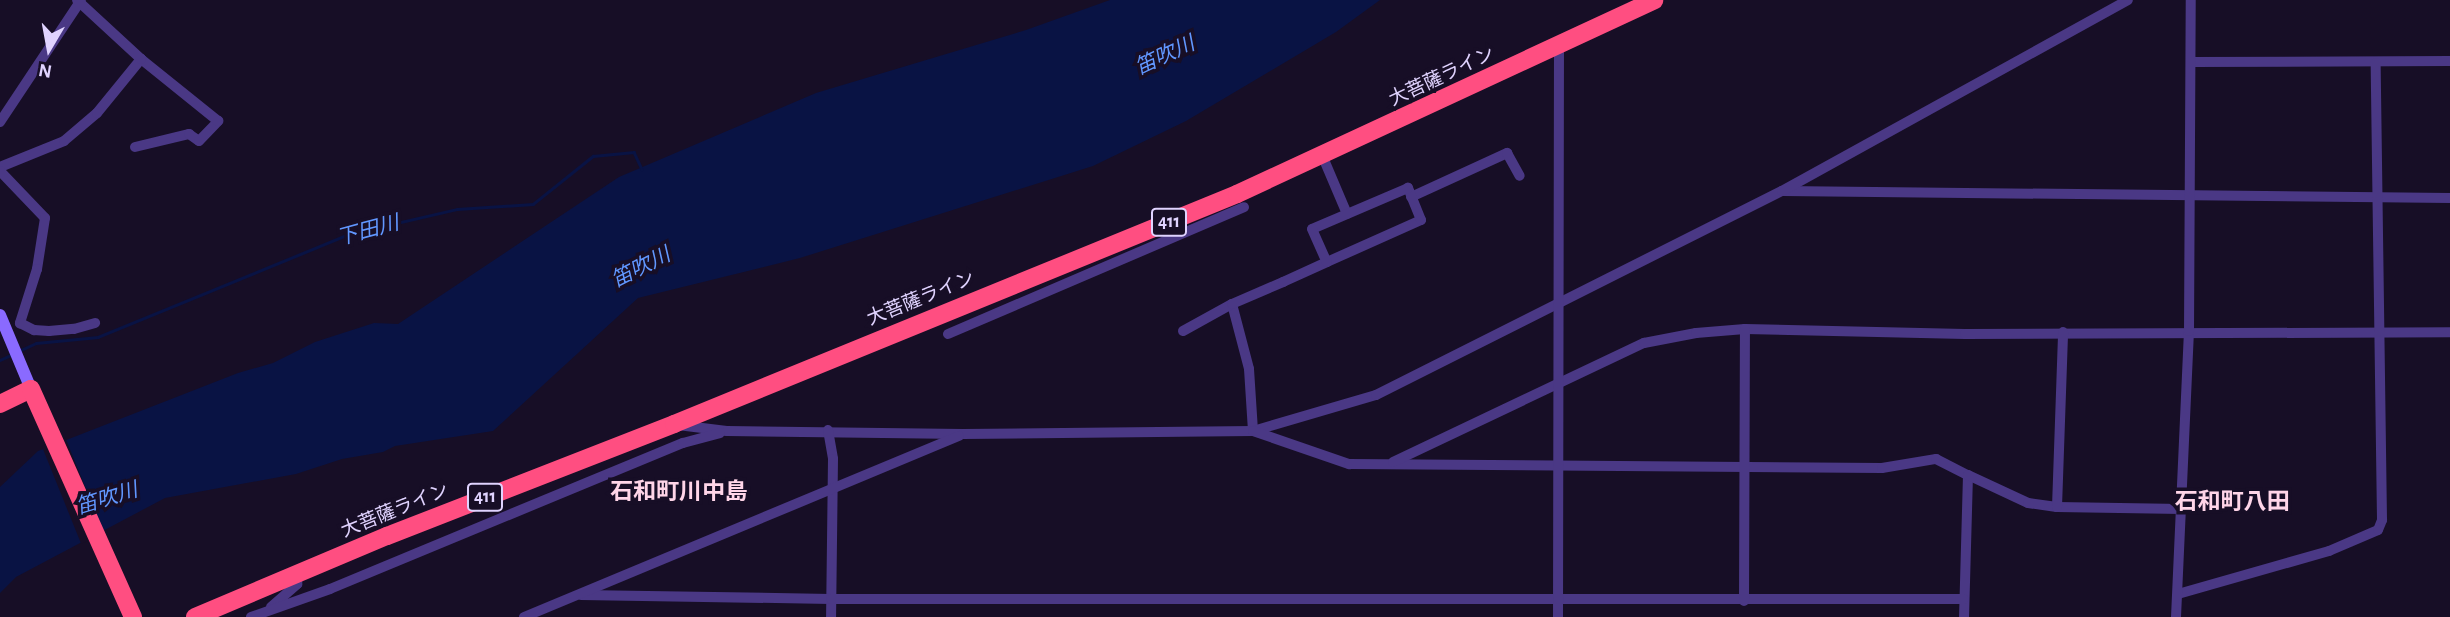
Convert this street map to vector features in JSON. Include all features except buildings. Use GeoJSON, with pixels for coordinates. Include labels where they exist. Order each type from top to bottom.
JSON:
{"type":"FeatureCollection","features":[{"type":"Feature","properties":{"kind":"highway","name":"大菩薩ライン"},"geometry":{"type":"LineString","coordinates":[[195,617],[674,424],[1156,236],[1322,155],[1654,0]]}},
{"type":"Feature","properties":{"kind":"highway"},"geometry":{"type":"LineString","coordinates":[[0,404],[34,396],[133,617]]}},
{"type":"Feature","properties":{"kind":"main road"},"geometry":{"type":"LineString","coordinates":[[0,315],[25,369],[34,396]]}},
{"type":"Feature","properties":{"kind":"street"},"geometry":{"type":"LineString","coordinates":[[674,424],[727,431],[828,430],[962,434],[1253,431],[1376,395],[1782,191],[2128,0]]}},
{"type":"Feature","properties":{"kind":"street"},"geometry":{"type":"LineString","coordinates":[[2176,617],[2189,331],[2190,0]]}},
{"type":"Feature","properties":{"kind":"street"},"geometry":{"type":"LineString","coordinates":[[0,122],[79,1],[141,59],[218,121],[199,141],[189,134],[135,147]]}},
{"type":"Feature","properties":{"kind":"street"},"geometry":{"type":"LineString","coordinates":[[1558,617],[1559,45]]}},
{"type":"Feature","properties":{"kind":"street"},"geometry":{"type":"LineString","coordinates":[[95,323],[74,330],[49,331],[34,330],[20,323],[37,269],[45,218],[0,169],[64,141],[97,113],[141,59]]}},
{"type":"Feature","properties":{"kind":"street"},"geometry":{"type":"LineString","coordinates":[[2191,62],[2450,61]]}},
{"type":"Feature","properties":{"kind":"street"},"geometry":{"type":"LineString","coordinates":[[2178,594],[2329,551],[2378,530],[2382,520],[2376,63]]}},
{"type":"Feature","properties":{"kind":"street"},"geometry":{"type":"LineString","coordinates":[[1411,197],[1507,153],[1520,176]]}},
{"type":"Feature","properties":{"kind":"street"},"geometry":{"type":"LineString","coordinates":[[1322,155],[1348,214]]}},
{"type":"Feature","properties":{"kind":"street"},"geometry":{"type":"LineString","coordinates":[[1182,331],[1232,304],[1327,262],[1421,220],[1408,188],[1312,229],[1327,262]]}},
{"type":"Feature","properties":{"kind":"street"},"geometry":{"type":"LineString","coordinates":[[1782,191],[2450,198]]}},
{"type":"Feature","properties":{"kind":"street"},"geometry":{"type":"LineString","coordinates":[[948,334],[1156,236],[1244,207]]}},
{"type":"Feature","properties":{"kind":"street"},"geometry":{"type":"LineString","coordinates":[[1232,304],[1249,369],[1253,431]]}},
{"type":"Feature","properties":{"kind":"street"},"geometry":{"type":"LineString","coordinates":[[1393,462],[1644,343],[1696,333],[1745,329],[2450,332]]}},
{"type":"Feature","properties":{"kind":"street"},"geometry":{"type":"LineString","coordinates":[[1744,601],[1745,329]]}},
{"type":"Feature","properties":{"kind":"street"},"geometry":{"type":"LineString","coordinates":[[2057,507],[2063,332]]}},
{"type":"Feature","properties":{"kind":"street"},"geometry":{"type":"LineString","coordinates":[[828,430],[833,459],[831,617]]}},
{"type":"Feature","properties":{"kind":"street"},"geometry":{"type":"LineString","coordinates":[[251,617],[330,589],[682,443],[727,431]]}},
{"type":"Feature","properties":{"kind":"street"},"geometry":{"type":"LineString","coordinates":[[1253,431],[1349,464],[1393,462],[1560,467],[1882,468],[1936,459],[2028,503],[2057,507],[2182,509]]}},
{"type":"Feature","properties":{"kind":"street"},"geometry":{"type":"LineString","coordinates":[[524,617],[832,491],[962,434]]}},
{"type":"Feature","properties":{"kind":"street"},"geometry":{"type":"LineString","coordinates":[[1964,617],[1968,475]]}},
{"type":"Feature","properties":{"kind":"street"},"geometry":{"type":"LineString","coordinates":[[268,609],[297,584],[298,574]]}},
{"type":"Feature","properties":{"kind":"street"},"geometry":{"type":"LineString","coordinates":[[581,595],[831,599],[1964,599]]}},
{"type":"Feature","properties":{"kind":"water","name":"笛吹川"},"geometry":{"type":"Polygon","coordinates":[[[1110,0],[1380,0],[1336,32],[1186,121],[1093,166],[800,258],[638,298],[493,431],[395,446],[383,452],[342,459],[296,474],[165,498],[16,577],[0,593],[0,487],[38,451],[238,373],[273,363],[315,342],[374,323],[398,324],[619,177],[816,93],[1026,30],[1110,0]]]}},
{"type":"Feature","properties":{"kind":"pier"},"geometry":{"type":"Polygon","coordinates":[[[65,437],[104,534],[81,544],[42,446],[65,437]]]}},
{"type":"Feature","properties":{"kind":"waterway","name":"下田川"},"geometry":{"type":"LineString","coordinates":[[19,351],[36,343],[98,337],[349,234],[457,209],[533,204],[593,156],[634,152],[642,169]]}},
{"type":"Feature","properties":{"kind":"waterway","name":"下田川"},"geometry":{"type":"LineString","coordinates":[[0,360],[13,354]]}},
{"type":"Feature","properties":{"kind":"district","name":"石和町川中島"},"geometry":{"type":"Point","coordinates":[679,493]}},
{"type":"Feature","properties":{"kind":"district","name":"石和町八田"},"geometry":{"type":"Point","coordinates":[2232,503]}}]}
